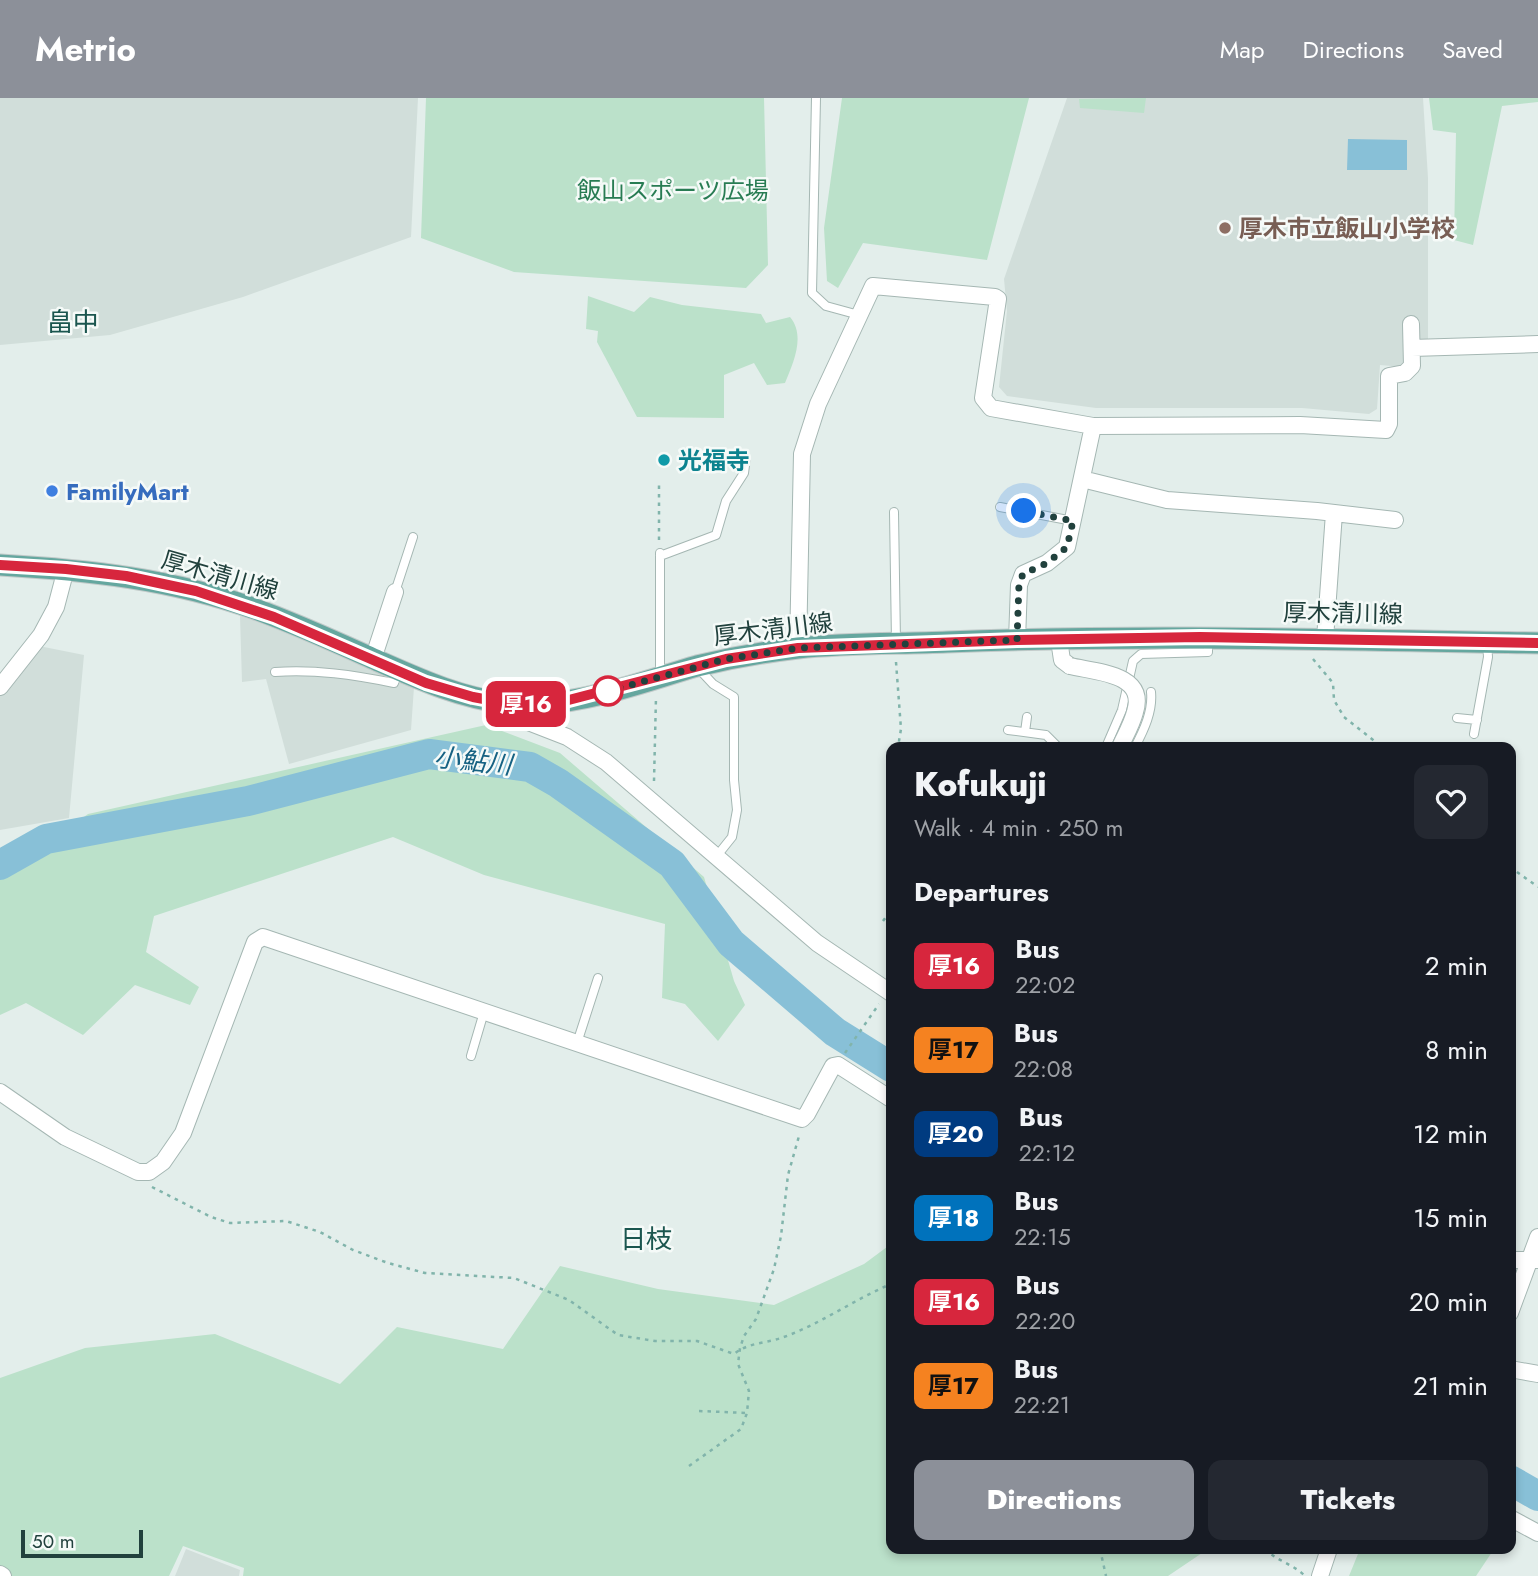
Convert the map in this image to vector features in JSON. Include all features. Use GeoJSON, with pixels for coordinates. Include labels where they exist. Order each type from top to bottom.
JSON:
{"type":"FeatureCollection","features":[{"type":"Feature","properties":{"kind":"main road","name":"厚木清川線"},"geometry":{"type":"LineString","coordinates":[[0,565],[126,576],[196,591],[252,608],[426,683],[505,703],[561,702],[726,659],[798,648],[1017,640],[1209,637],[1538,643]]}},
{"type":"Feature","properties":{"kind":"street"},"geometry":{"type":"LineString","coordinates":[[798,648],[802,454],[818,404],[873,286],[995,297],[998,299],[983,398],[991,408],[1093,426],[1300,425],[1386,430],[1389,424],[1389,376],[1405,373],[1412,366],[1411,324]]}},
{"type":"Feature","properties":{"kind":"street"},"geometry":{"type":"LineString","coordinates":[[1412,348],[1538,344]]}},
{"type":"Feature","properties":{"kind":"street"},"geometry":{"type":"LineString","coordinates":[[1017,640],[1019,584],[1023,574],[1047,563],[1067,547],[1093,426]]}},
{"type":"Feature","properties":{"kind":"street"},"geometry":{"type":"LineString","coordinates":[[1082,479],[1167,500],[1395,520]]}},
{"type":"Feature","properties":{"kind":"street"},"geometry":{"type":"LineString","coordinates":[[1316,639],[1334,513]]}},
{"type":"Feature","properties":{"kind":"street"},"geometry":{"type":"LineString","coordinates":[[0,687],[41,635],[56,607],[66,569]]}},
{"type":"Feature","properties":{"kind":"street"},"geometry":{"type":"LineString","coordinates":[[373,659],[395,592]]}},
{"type":"Feature","properties":{"kind":"street"},"geometry":{"type":"LineString","coordinates":[[1059,640],[1062,660],[1070,666],[1121,678],[1128,682],[1137,696],[1136,710],[1122,742]]}},
{"type":"Feature","properties":{"kind":"street"},"geometry":{"type":"LineString","coordinates":[[505,703],[513,716],[567,737],[606,762],[817,943],[886,994]]}},
{"type":"Feature","properties":{"kind":"street"},"geometry":{"type":"LineString","coordinates":[[0,1092],[65,1137],[138,1172],[149,1172],[163,1162],[183,1133],[255,942],[263,937],[802,1119],[832,1066],[838,1065],[886,1096]]}},
{"type":"Feature","properties":{"kind":"street"},"geometry":{"type":"LineString","coordinates":[[1516,1299],[1534,1260],[1538,1237]]}},
{"type":"Feature","properties":{"kind":"street"},"geometry":{"type":"LineString","coordinates":[[1516,1260],[1534,1260]]}},
{"type":"Feature","properties":{"kind":"street"},"geometry":{"type":"LineString","coordinates":[[1516,1370],[1538,1374]]}},
{"type":"Feature","properties":{"kind":"street"},"geometry":{"type":"LineString","coordinates":[[1516,1520],[1538,1533]]}},
{"type":"Feature","properties":{"kind":"street"},"geometry":{"type":"LineString","coordinates":[[1320,1576],[1327,1554]]}},
{"type":"Feature","properties":{"kind":"lane"},"geometry":{"type":"LineString","coordinates":[[816,98],[812,293],[826,306],[859,315]]}},
{"type":"Feature","properties":{"kind":"lane"},"geometry":{"type":"LineString","coordinates":[[660,677],[660,555],[716,535],[726,501],[744,473],[746,458]]}},
{"type":"Feature","properties":{"kind":"lane"},"geometry":{"type":"LineString","coordinates":[[1000,507],[1073,521]]}},
{"type":"Feature","properties":{"kind":"lane"},"geometry":{"type":"LineString","coordinates":[[894,512],[895,644]]}},
{"type":"Feature","properties":{"kind":"lane"},"geometry":{"type":"LineString","coordinates":[[894,524],[905,524]]}},
{"type":"Feature","properties":{"kind":"lane"},"geometry":{"type":"LineString","coordinates":[[395,592],[414,537]]}},
{"type":"Feature","properties":{"kind":"lane"},"geometry":{"type":"LineString","coordinates":[[1108,742],[1122,710],[1133,662],[1141,654],[1208,652],[1209,637]]}},
{"type":"Feature","properties":{"kind":"lane"},"geometry":{"type":"LineString","coordinates":[[1474,733],[1488,657],[1487,642]]}},
{"type":"Feature","properties":{"kind":"lane"},"geometry":{"type":"LineString","coordinates":[[696,667],[713,684],[734,697],[734,780],[737,810],[732,837],[716,857]]}},
{"type":"Feature","properties":{"kind":"lane"},"geometry":{"type":"LineString","coordinates":[[275,672],[296,670],[349,674],[394,683],[399,670]]}},
{"type":"Feature","properties":{"kind":"lane"},"geometry":{"type":"LineString","coordinates":[[1137,742],[1152,701],[1151,692]]}},
{"type":"Feature","properties":{"kind":"lane"},"geometry":{"type":"LineString","coordinates":[[1025,732],[1027,717]]}},
{"type":"Feature","properties":{"kind":"lane"},"geometry":{"type":"LineString","coordinates":[[1457,718],[1477,720]]}},
{"type":"Feature","properties":{"kind":"lane"},"geometry":{"type":"LineString","coordinates":[[1008,730],[1046,735],[1053,742]]}},
{"type":"Feature","properties":{"kind":"lane"},"geometry":{"type":"LineString","coordinates":[[577,1043],[598,978]]}},
{"type":"Feature","properties":{"kind":"lane"},"geometry":{"type":"LineString","coordinates":[[471,1056],[484,1012]]}},
{"type":"Feature","properties":{"kind":"path"},"geometry":{"type":"LineString","coordinates":[[659,481],[660,555]]}},
{"type":"Feature","properties":{"kind":"path"},"geometry":{"type":"LineString","coordinates":[[1316,639],[1311,657],[1333,683],[1334,700],[1344,717],[1376,742]]}},
{"type":"Feature","properties":{"kind":"path"},"geometry":{"type":"LineString","coordinates":[[895,644],[901,729],[899,742]]}},
{"type":"Feature","properties":{"kind":"path"},"geometry":{"type":"LineString","coordinates":[[654,766],[656,710]]}},
{"type":"Feature","properties":{"kind":"path"},"geometry":{"type":"LineString","coordinates":[[1516,871],[1538,887]]}},
{"type":"Feature","properties":{"kind":"path"},"geometry":{"type":"LineString","coordinates":[[883,921],[886,917]]}},
{"type":"Feature","properties":{"kind":"path"},"geometry":{"type":"LineString","coordinates":[[840,1060],[886,998]]}},
{"type":"Feature","properties":{"kind":"path"},"geometry":{"type":"LineString","coordinates":[[689,1466],[741,1429],[747,1413],[749,1391],[738,1364],[740,1348],[744,1336],[756,1319],[774,1269],[788,1175],[802,1119]]}},
{"type":"Feature","properties":{"kind":"path"},"geometry":{"type":"LineString","coordinates":[[152,1187],[211,1217],[230,1223],[286,1222],[320,1232],[353,1250],[388,1264],[425,1273],[514,1278],[569,1300],[618,1335],[655,1341],[697,1341],[734,1354],[740,1348],[780,1338],[809,1326],[886,1286]]}},
{"type":"Feature","properties":{"kind":"path"},"geometry":{"type":"LineString","coordinates":[[748,1399],[754,1403]]}},
{"type":"Feature","properties":{"kind":"path"},"geometry":{"type":"LineString","coordinates":[[699,1411],[747,1413]]}},
{"type":"Feature","properties":{"kind":"path"},"geometry":{"type":"LineString","coordinates":[[710,1417],[715,1413]]}},
{"type":"Feature","properties":{"kind":"path"},"geometry":{"type":"LineString","coordinates":[[1101,1554],[1106,1576]]}},
{"type":"Feature","properties":{"kind":"path"},"geometry":{"type":"LineString","coordinates":[[1270,1554],[1297,1568],[1305,1576]]}},
{"type":"Feature","properties":{"kind":"shaded area"},"geometry":{"type":"Polygon","coordinates":[[[0,98],[418,98],[411,237],[243,297],[110,335],[0,345],[0,98]]]}},
{"type":"Feature","properties":{"kind":"shaded area","name":"厚木市立飯山小学校"},"geometry":{"type":"Polygon","coordinates":[[[1067,98],[1423,98],[1428,178],[1428,340],[1404,340],[1403,367],[1380,365],[1377,409],[1369,414],[1302,408],[1096,408],[1007,396],[999,387],[1007,311],[1004,279],[1067,98]]]}},
{"type":"Feature","properties":{"kind":"shaded area"},"geometry":{"type":"Polygon","coordinates":[[[240,616],[282,630],[414,687],[411,730],[289,764],[266,679],[242,682],[240,616]]]}},
{"type":"Feature","properties":{"kind":"shaded area"},"geometry":{"type":"Polygon","coordinates":[[[39,646],[84,655],[69,818],[0,830],[0,691],[39,646]]]}},
{"type":"Feature","properties":{"kind":"shaded area"},"geometry":{"type":"Polygon","coordinates":[[[186,1549],[240,1570],[239,1576],[175,1576],[186,1549]]]}},
{"type":"Feature","properties":{"kind":"green space","name":"飯山スポーツ広場"},"geometry":{"type":"Polygon","coordinates":[[[426,98],[764,98],[768,265],[746,288],[514,272],[421,238],[426,98]]]}},
{"type":"Feature","properties":{"kind":"green space"},"geometry":{"type":"Polygon","coordinates":[[[842,98],[1029,98],[987,260],[863,243],[838,288],[827,281],[824,228],[842,98]]]}},
{"type":"Feature","properties":{"kind":"green space"},"geometry":{"type":"Polygon","coordinates":[[[1146,98],[1144,113],[1080,108],[1079,99],[1146,98]]]}},
{"type":"Feature","properties":{"kind":"green space"},"geometry":{"type":"Polygon","coordinates":[[[1429,98],[1538,98],[1538,102],[1502,106],[1473,245],[1454,240],[1456,133],[1433,130],[1429,98]]]}},
{"type":"Feature","properties":{"kind":"green space"},"geometry":{"type":"Polygon","coordinates":[[[588,296],[634,312],[650,297],[682,305],[761,314],[766,323],[790,317],[795,324],[798,341],[785,383],[767,385],[754,363],[724,375],[724,418],[637,417],[597,342],[598,331],[586,329],[588,296]]]}},
{"type":"Feature","properties":{"kind":"green space"},"geometry":{"type":"Polygon","coordinates":[[[486,725],[560,753],[704,877],[734,981],[745,1005],[718,1041],[685,1004],[662,998],[665,924],[484,875],[393,837],[154,916],[146,952],[199,987],[190,1005],[135,985],[83,1035],[26,1003],[0,1015],[0,878],[88,814],[486,725]]]}},
{"type":"Feature","properties":{"kind":"green space"},"geometry":{"type":"Polygon","coordinates":[[[886,1248],[886,1554],[1201,1554],[1168,1576],[243,1576],[244,1568],[183,1546],[169,1576],[0,1576],[0,1378],[85,1348],[215,1334],[340,1384],[397,1327],[503,1349],[560,1266],[658,1289],[774,1305],[864,1264],[886,1248]]]}},
{"type":"Feature","properties":{"kind":"green space"},"geometry":{"type":"Polygon","coordinates":[[[1358,1554],[1491,1554],[1476,1576],[1349,1576],[1358,1554]]]}},
{"type":"Feature","properties":{"kind":"water"},"geometry":{"type":"Polygon","coordinates":[[[1348,139],[1407,140],[1407,170],[1347,170],[1348,139]]]}},
{"type":"Feature","properties":{"kind":"waterway","name":"小鮎川"},"geometry":{"type":"LineString","coordinates":[[0,865],[46,839],[248,801],[429,754],[530,767],[558,783],[672,864],[731,943],[835,1032],[886,1064]]}},
{"type":"Feature","properties":{"kind":"waterway","name":"小鮎川"},"geometry":{"type":"LineString","coordinates":[[1516,1483],[1538,1496]]}},
{"type":"Feature","properties":{"kind":"bus line","name":"厚16"},"geometry":{"type":"LineString","coordinates":[[0,565],[126,576],[196,591],[252,608],[316,633],[426,683],[505,703],[561,702],[726,659],[798,648],[1200,637],[1538,643]]}},
{"type":"Feature","properties":{"kind":"place","name":"厚木市立飯山小学校"},"geometry":{"type":"Point","coordinates":[1225,228]}},
{"type":"Feature","properties":{"kind":"place","name":"光福寺"},"geometry":{"type":"Point","coordinates":[664,460]}},
{"type":"Feature","properties":{"kind":"place","name":"FamilyMart"},"geometry":{"type":"Point","coordinates":[52,491]}},
{"type":"Feature","properties":{"kind":"district","name":"畠中"},"geometry":{"type":"Point","coordinates":[73,322]}},
{"type":"Feature","properties":{"kind":"district","name":"日枝"},"geometry":{"type":"Point","coordinates":[646,1239]}},
{"type":"Feature","properties":{"kind":"route"},"geometry":{"type":"LineString","coordinates":[[608,691],[726,659],[798,648],[1017,640],[1019,584],[1023,574],[1047,563],[1067,547],[1073,521],[1024,511]]}}]}
